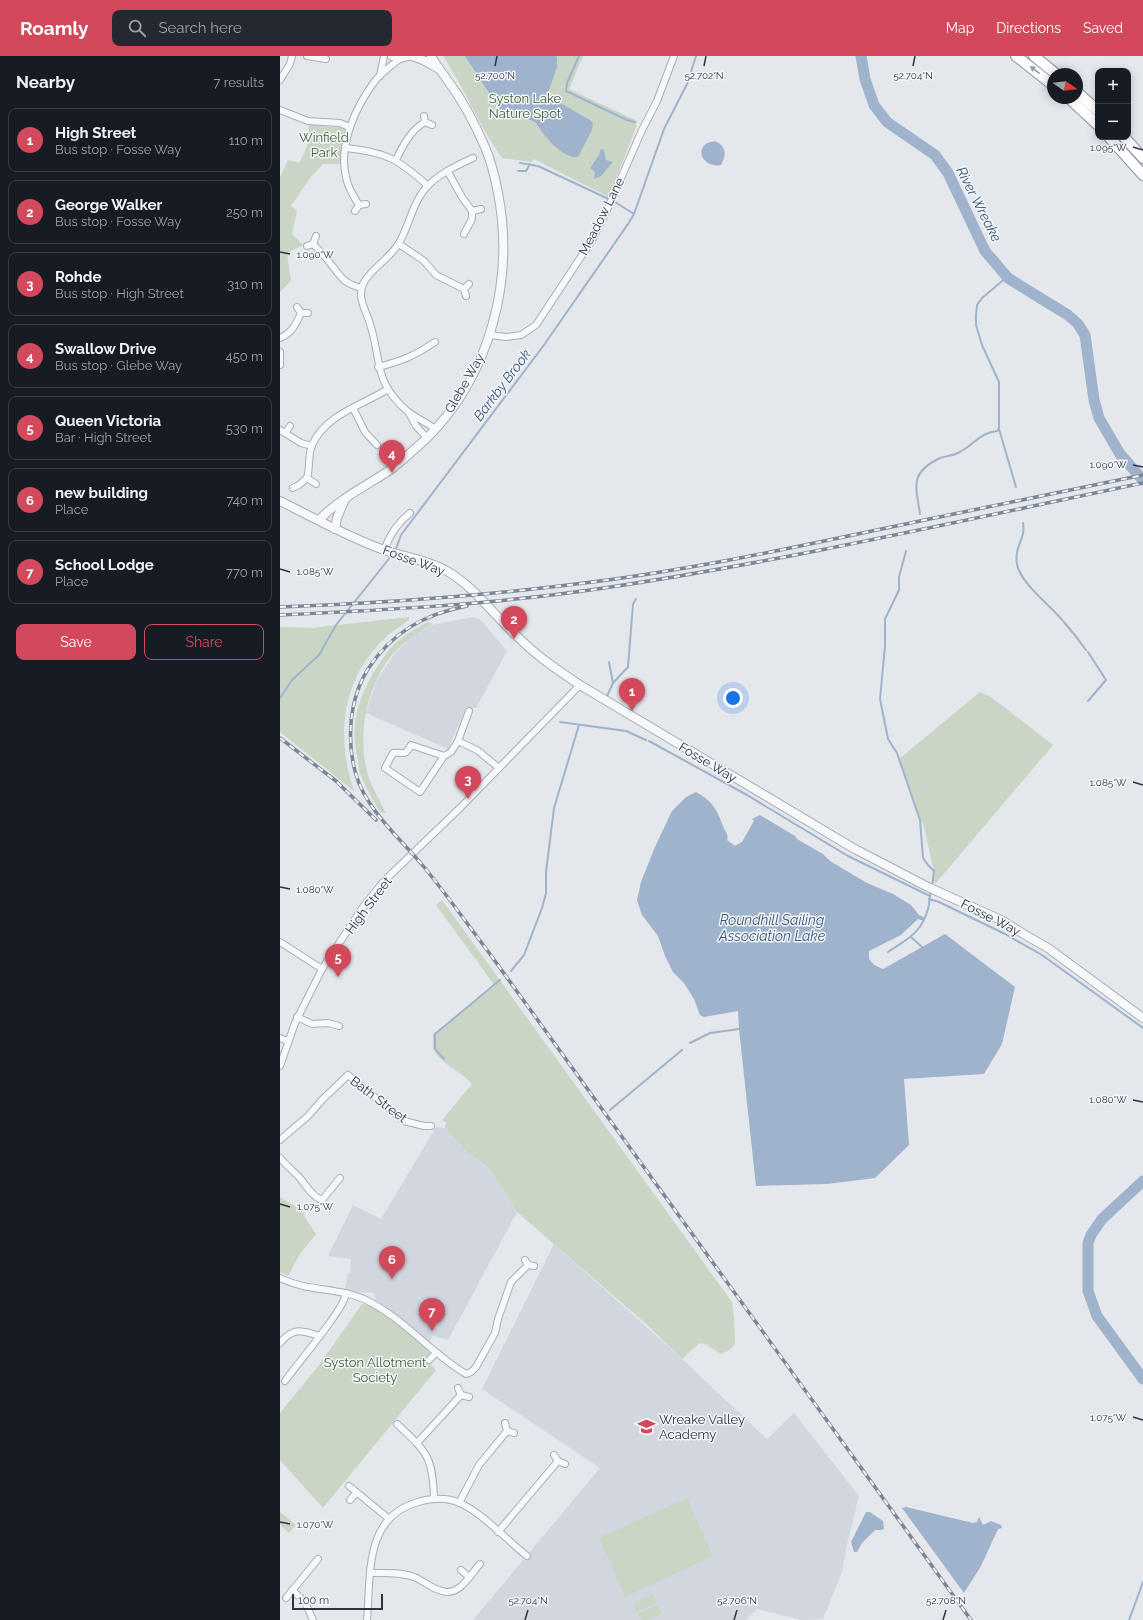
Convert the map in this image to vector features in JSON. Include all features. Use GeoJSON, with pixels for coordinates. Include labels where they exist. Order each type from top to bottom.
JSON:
{"type":"FeatureCollection","features":[{"type":"Feature","properties":{"kind":"highway"},"geometry":{"type":"LineString","coordinates":[[1016,56],[1047,80]]}},
{"type":"Feature","properties":{"kind":"highway"},"geometry":{"type":"LineString","coordinates":[[1034,56],[1049,68]]}},
{"type":"Feature","properties":{"kind":"highway"},"geometry":{"type":"LineString","coordinates":[[1083,97],[1095,108]]}},
{"type":"Feature","properties":{"kind":"highway"},"geometry":{"type":"LineString","coordinates":[[1075,104],[1095,122]]}},
{"type":"Feature","properties":{"kind":"highway"},"geometry":{"type":"LineString","coordinates":[[1113,140],[1143,175]]}},
{"type":"Feature","properties":{"kind":"highway"},"geometry":{"type":"LineString","coordinates":[[1127,140],[1143,158]]}},
{"type":"Feature","properties":{"kind":"street"},"geometry":{"type":"LineString","coordinates":[[280,80],[285,73],[292,56]]}},
{"type":"Feature","properties":{"kind":"street"},"geometry":{"type":"LineString","coordinates":[[308,56],[326,59]]}},
{"type":"Feature","properties":{"kind":"street"},"geometry":{"type":"LineString","coordinates":[[380,76],[384,56]]}},
{"type":"Feature","properties":{"kind":"street"},"geometry":{"type":"LineString","coordinates":[[392,56],[404,57]]}},
{"type":"Feature","properties":{"kind":"street","name":"Glebe Way"},"geometry":{"type":"LineString","coordinates":[[412,56],[423,60],[439,70]]}},
{"type":"Feature","properties":{"kind":"street","name":"Glebe Way"},"geometry":{"type":"LineString","coordinates":[[319,520],[331,508],[390,469],[427,438],[451,409],[474,372],[490,335],[500,293],[503,263],[503,229],[494,173],[485,147],[469,114],[431,56]]}},
{"type":"Feature","properties":{"kind":"street","name":"Meadow Lane"},"geometry":{"type":"LineString","coordinates":[[490,335],[506,337],[521,335],[536,325],[592,240],[611,203],[642,130],[657,100],[674,56]]}},
{"type":"Feature","properties":{"kind":"street"},"geometry":{"type":"LineString","coordinates":[[359,205],[351,193],[344,166],[350,126],[366,94],[380,76],[404,57]]}},
{"type":"Feature","properties":{"kind":"street"},"geometry":{"type":"LineString","coordinates":[[280,110],[308,121],[340,123],[350,126]]}},
{"type":"Feature","properties":{"kind":"street"},"geometry":{"type":"LineString","coordinates":[[396,160],[404,143],[424,119],[432,125]]}},
{"type":"Feature","properties":{"kind":"street"},"geometry":{"type":"LineString","coordinates":[[346,148],[366,150],[396,160],[427,185]]}},
{"type":"Feature","properties":{"kind":"street"},"geometry":{"type":"LineString","coordinates":[[435,429],[408,411],[388,389],[378,367],[372,331],[360,294],[364,281],[387,259],[399,244],[419,196],[427,185],[460,164],[473,158]]}},
{"type":"Feature","properties":{"kind":"street"},"geometry":{"type":"LineString","coordinates":[[448,172],[472,211],[472,220],[464,234]]}},
{"type":"Feature","properties":{"kind":"street"},"geometry":{"type":"LineString","coordinates":[[355,211],[359,205],[366,204]]}},
{"type":"Feature","properties":{"kind":"street"},"geometry":{"type":"LineString","coordinates":[[472,211],[481,209]]}},
{"type":"Feature","properties":{"kind":"street"},"geometry":{"type":"LineString","coordinates":[[316,236],[310,245],[331,263],[344,281],[352,286],[361,288]]}},
{"type":"Feature","properties":{"kind":"street"},"geometry":{"type":"LineString","coordinates":[[399,244],[424,261],[436,275],[464,289],[466,296]]}},
{"type":"Feature","properties":{"kind":"street"},"geometry":{"type":"LineString","coordinates":[[464,289],[470,284]]}},
{"type":"Feature","properties":{"kind":"street"},"geometry":{"type":"LineString","coordinates":[[280,338],[287,335],[291,331],[304,313],[297,307]]}},
{"type":"Feature","properties":{"kind":"street"},"geometry":{"type":"LineString","coordinates":[[378,367],[404,360],[435,342]]}},
{"type":"Feature","properties":{"kind":"street"},"geometry":{"type":"LineString","coordinates":[[280,352],[280,365]]}},
{"type":"Feature","properties":{"kind":"street"},"geometry":{"type":"LineString","coordinates":[[293,488],[307,478],[312,446],[326,425],[388,389]]}},
{"type":"Feature","properties":{"kind":"street"},"geometry":{"type":"LineString","coordinates":[[353,408],[358,421],[370,439],[377,445]]}},
{"type":"Feature","properties":{"kind":"street"},"geometry":{"type":"LineString","coordinates":[[408,411],[416,426],[427,438]]}},
{"type":"Feature","properties":{"kind":"street"},"geometry":{"type":"LineString","coordinates":[[290,426],[282,432],[301,443],[312,446]]}},
{"type":"Feature","properties":{"kind":"street"},"geometry":{"type":"LineString","coordinates":[[365,444],[370,439]]}},
{"type":"Feature","properties":{"kind":"street"},"geometry":{"type":"LineString","coordinates":[[307,478],[316,484]]}},
{"type":"Feature","properties":{"kind":"street"},"geometry":{"type":"LineString","coordinates":[[335,529],[339,510],[346,499]]}},
{"type":"Feature","properties":{"kind":"street","name":"Fosse Way"},"geometry":{"type":"LineString","coordinates":[[280,501],[335,529],[387,551],[437,566],[461,580],[475,592],[519,639],[580,686],[853,848],[936,891],[1003,921],[1037,942],[1143,1018]]}},
{"type":"Feature","properties":{"kind":"street"},"geometry":{"type":"LineString","coordinates":[[387,551],[392,530],[399,521],[410,513]]}},
{"type":"Feature","properties":{"kind":"street","name":"High Street"},"geometry":{"type":"LineString","coordinates":[[280,1066],[297,1017],[322,969],[363,907],[384,881],[461,807],[580,686]]}},
{"type":"Feature","properties":{"kind":"street"},"geometry":{"type":"LineString","coordinates":[[444,756],[411,745],[404,754],[393,753],[385,768],[420,792],[444,756],[451,752],[458,742],[469,712]]}},
{"type":"Feature","properties":{"kind":"street"},"geometry":{"type":"LineString","coordinates":[[458,742],[477,750],[499,768]]}},
{"type":"Feature","properties":{"kind":"street"},"geometry":{"type":"LineString","coordinates":[[280,942],[322,969]]}},
{"type":"Feature","properties":{"kind":"street"},"geometry":{"type":"LineString","coordinates":[[297,1017],[312,1024],[328,1023],[339,1026]]}},
{"type":"Feature","properties":{"kind":"street"},"geometry":{"type":"LineString","coordinates":[[280,1038],[288,1041]]}},
{"type":"Feature","properties":{"kind":"street","name":"Bath Street"},"geometry":{"type":"LineString","coordinates":[[280,1140],[308,1116],[348,1075],[404,1121],[424,1126],[431,1126]]}},
{"type":"Feature","properties":{"kind":"street"},"geometry":{"type":"LineString","coordinates":[[280,1158],[310,1190],[322,1200],[340,1178]]}},
{"type":"Feature","properties":{"kind":"street"},"geometry":{"type":"LineString","coordinates":[[280,1278],[299,1285],[346,1293],[374,1304],[466,1374],[471,1372],[476,1367],[495,1333],[498,1319],[511,1282],[529,1264]]}},
{"type":"Feature","properties":{"kind":"street"},"geometry":{"type":"LineString","coordinates":[[285,1382],[320,1336],[344,1301],[346,1293]]}},
{"type":"Feature","properties":{"kind":"street"},"geometry":{"type":"LineString","coordinates":[[280,1343],[289,1333],[300,1331],[320,1336]]}},
{"type":"Feature","properties":{"kind":"street"},"geometry":{"type":"LineString","coordinates":[[430,1360],[436,1352]]}},
{"type":"Feature","properties":{"kind":"street"},"geometry":{"type":"LineString","coordinates":[[458,1388],[461,1395]]}},
{"type":"Feature","properties":{"kind":"street"},"geometry":{"type":"LineString","coordinates":[[461,1395],[469,1397]]}},
{"type":"Feature","properties":{"kind":"street"},"geometry":{"type":"LineString","coordinates":[[417,1443],[461,1395]]}},
{"type":"Feature","properties":{"kind":"street"},"geometry":{"type":"LineString","coordinates":[[397,1424],[417,1443],[427,1457],[432,1468],[434,1499]]}},
{"type":"Feature","properties":{"kind":"street"},"geometry":{"type":"LineString","coordinates":[[505,1424],[507,1431]]}},
{"type":"Feature","properties":{"kind":"street"},"geometry":{"type":"LineString","coordinates":[[507,1431],[514,1433]]}},
{"type":"Feature","properties":{"kind":"street"},"geometry":{"type":"LineString","coordinates":[[459,1503],[479,1465],[507,1431]]}},
{"type":"Feature","properties":{"kind":"street"},"geometry":{"type":"LineString","coordinates":[[554,1455],[558,1461],[566,1464]]}},
{"type":"Feature","properties":{"kind":"street"},"geometry":{"type":"LineString","coordinates":[[498,1532],[558,1461]]}},
{"type":"Feature","properties":{"kind":"street"},"geometry":{"type":"LineString","coordinates":[[349,1486],[388,1518]]}},
{"type":"Feature","properties":{"kind":"street"},"geometry":{"type":"LineString","coordinates":[[350,1500],[356,1492]]}},
{"type":"Feature","properties":{"kind":"street"},"geometry":{"type":"LineString","coordinates":[[368,1620],[373,1550],[379,1532],[388,1518],[404,1506],[439,1498],[459,1503],[476,1513],[527,1556]]}},
{"type":"Feature","properties":{"kind":"street"},"geometry":{"type":"LineString","coordinates":[[286,1598],[318,1559]]}},
{"type":"Feature","properties":{"kind":"street"},"geometry":{"type":"LineString","coordinates":[[371,1573],[405,1574],[422,1580],[441,1591],[448,1592],[460,1588],[480,1564]]}},
{"type":"Feature","properties":{"kind":"street"},"geometry":{"type":"LineString","coordinates":[[460,1570],[469,1577]]}},
{"type":"Feature","properties":{"kind":"street"},"geometry":{"type":"LineString","coordinates":[[292,1590],[305,1602],[313,1620]]}},
{"type":"Feature","properties":{"kind":"shaded area"},"geometry":{"type":"Polygon","coordinates":[[[473,617],[480,619],[507,651],[476,708],[466,707],[448,749],[366,713],[376,682],[395,653],[415,635],[432,625],[473,617]]]}},
{"type":"Feature","properties":{"kind":"shaded area"},"geometry":{"type":"Polygon","coordinates":[[[436,1127],[445,1128],[467,1152],[491,1170],[517,1212],[448,1340],[433,1336],[429,1341],[375,1299],[374,1294],[370,1292],[365,1293],[345,1289],[348,1273],[350,1273],[351,1259],[328,1256],[353,1205],[381,1219],[436,1127]]]}},
{"type":"Feature","properties":{"kind":"shaded area","name":"Wreake Valley Academy"},"geometry":{"type":"Polygon","coordinates":[[[554,1244],[682,1359],[767,1439],[794,1413],[859,1496],[842,1572],[823,1619],[802,1620],[757,1609],[746,1620],[473,1620],[600,1468],[482,1389],[554,1244]]]}},
{"type":"Feature","properties":{"kind":"green space","name":"Syston Lake Nature Spot"},"geometry":{"type":"Polygon","coordinates":[[[443,56],[583,56],[569,89],[637,121],[635,130],[609,197],[534,159],[532,162],[502,158],[486,133],[443,56]]]}},
{"type":"Feature","properties":{"kind":"green space","name":"Winfield Park"},"geometry":{"type":"Polygon","coordinates":[[[309,125],[345,128],[341,164],[323,164],[310,178],[291,206],[297,211],[292,234],[303,245],[287,253],[291,281],[280,292],[280,177],[288,160],[299,163],[307,147],[309,125]]]}},
{"type":"Feature","properties":{"kind":"green space"},"geometry":{"type":"Polygon","coordinates":[[[409,617],[409,620],[387,636],[372,652],[360,670],[352,689],[346,708],[344,729],[348,770],[354,791],[280,732],[280,627],[311,628],[409,617]]]}},
{"type":"Feature","properties":{"kind":"green space"},"geometry":{"type":"Polygon","coordinates":[[[428,622],[432,624],[403,644],[389,659],[374,685],[369,699],[363,745],[368,775],[386,813],[381,813],[368,791],[360,772],[355,747],[355,724],[357,714],[364,691],[383,658],[401,638],[428,622]]]}},
{"type":"Feature","properties":{"kind":"green space"},"geometry":{"type":"Polygon","coordinates":[[[980,692],[991,697],[1053,745],[936,883],[933,882],[934,871],[923,823],[920,820],[899,759],[980,692]]]}},
{"type":"Feature","properties":{"kind":"green space"},"geometry":{"type":"Polygon","coordinates":[[[442,900],[732,1302],[735,1344],[730,1350],[721,1354],[707,1345],[700,1343],[682,1359],[645,1323],[517,1212],[491,1170],[467,1152],[445,1128],[446,1122],[442,1120],[472,1084],[468,1079],[437,1055],[433,1048],[433,1034],[495,986],[436,905],[442,900]]]}},
{"type":"Feature","properties":{"kind":"green space"},"geometry":{"type":"Polygon","coordinates":[[[280,1197],[303,1211],[306,1219],[316,1234],[300,1254],[288,1276],[280,1272],[280,1197]]]}},
{"type":"Feature","properties":{"kind":"green space","name":"Syston Allotment Society"},"geometry":{"type":"Polygon","coordinates":[[[362,1304],[379,1311],[407,1332],[430,1353],[426,1359],[436,1370],[323,1508],[280,1460],[280,1413],[319,1365],[362,1304]]]}},
{"type":"Feature","properties":{"kind":"green space"},"geometry":{"type":"Polygon","coordinates":[[[687,1498],[713,1556],[625,1597],[599,1538],[687,1498]]]}},
{"type":"Feature","properties":{"kind":"green space"},"geometry":{"type":"Polygon","coordinates":[[[280,1512],[296,1525],[289,1533],[280,1525],[280,1512]]]}},
{"type":"Feature","properties":{"kind":"green space"},"geometry":{"type":"Polygon","coordinates":[[[653,1594],[657,1602],[637,1612],[633,1604],[653,1594]]]}},
{"type":"Feature","properties":{"kind":"green space"},"geometry":{"type":"Polygon","coordinates":[[[658,1605],[662,1614],[648,1620],[641,1620],[638,1614],[658,1605]]]}},
{"type":"Feature","properties":{"kind":"water"},"geometry":{"type":"Polygon","coordinates":[[[465,56],[556,56],[557,67],[548,93],[550,97],[593,123],[592,130],[578,157],[565,154],[557,148],[533,121],[510,116],[501,111],[465,56]]]}},
{"type":"Feature","properties":{"kind":"water"},"geometry":{"type":"Polygon","coordinates":[[[715,141],[721,145],[725,154],[721,165],[709,163],[704,160],[702,156],[701,151],[703,147],[708,143],[715,141]]]}},
{"type":"Feature","properties":{"kind":"water"},"geometry":{"type":"Polygon","coordinates":[[[601,149],[604,150],[606,160],[613,162],[601,176],[594,179],[595,172],[590,168],[599,155],[601,149]]]}},
{"type":"Feature","properties":{"kind":"water","name":"Roundhill Sailing Association Lake"},"geometry":{"type":"Polygon","coordinates":[[[696,792],[713,806],[727,835],[727,840],[735,846],[742,842],[754,821],[752,819],[760,815],[823,854],[830,861],[867,883],[893,894],[911,905],[919,915],[925,918],[924,921],[918,919],[901,935],[869,951],[869,959],[874,965],[883,969],[945,934],[1015,987],[1002,1044],[984,1074],[904,1079],[909,1145],[875,1178],[827,1184],[756,1186],[738,1011],[704,1017],[700,1015],[694,999],[684,983],[673,972],[665,956],[658,936],[642,915],[637,900],[641,882],[672,811],[686,797],[696,792]]]}},
{"type":"Feature","properties":{"kind":"water"},"geometry":{"type":"Polygon","coordinates":[[[906,1507],[973,1523],[977,1522],[979,1517],[983,1525],[991,1521],[1001,1525],[1002,1528],[998,1529],[981,1566],[964,1593],[902,1508],[906,1507]]]}},
{"type":"Feature","properties":{"kind":"water"},"geometry":{"type":"Polygon","coordinates":[[[866,1512],[870,1512],[883,1521],[884,1529],[875,1530],[862,1543],[857,1552],[854,1552],[851,1542],[866,1512]]]}},
{"type":"Feature","properties":{"kind":"waterway"},"geometry":{"type":"LineString","coordinates":[[579,56],[567,83],[566,91],[627,120],[635,122]]}},
{"type":"Feature","properties":{"kind":"waterway","name":"Barkby Brook"},"geometry":{"type":"LineString","coordinates":[[395,552],[401,535],[544,345],[628,224],[634,214],[664,129],[687,84],[696,56]]}},
{"type":"Feature","properties":{"kind":"waterway","name":"River Wreake"},"geometry":{"type":"LineString","coordinates":[[861,56],[865,79],[874,105],[887,122],[935,155],[948,173],[985,251],[1008,278],[1068,315],[1078,324],[1085,335],[1094,400],[1099,418],[1120,454],[1143,480]]}},
{"type":"Feature","properties":{"kind":"waterway"},"geometry":{"type":"LineString","coordinates":[[520,163],[538,166],[615,202],[634,214]]}},
{"type":"Feature","properties":{"kind":"waterway"},"geometry":{"type":"LineString","coordinates":[[518,171],[526,171],[530,164]]}},
{"type":"Feature","properties":{"kind":"waterway"},"geometry":{"type":"LineString","coordinates":[[920,514],[916,488],[919,475],[923,469],[940,458],[958,453],[985,434],[997,431],[999,429],[999,382],[982,345],[976,325],[976,315],[977,305],[982,298],[1007,277]]}},
{"type":"Feature","properties":{"kind":"waterway"},"geometry":{"type":"LineString","coordinates":[[999,429],[1016,487]]}},
{"type":"Feature","properties":{"kind":"waterway"},"geometry":{"type":"LineString","coordinates":[[1023,523],[1023,534],[1017,552],[1017,564],[1019,571],[1024,579],[1058,615],[1086,650]]}},
{"type":"Feature","properties":{"kind":"waterway"},"geometry":{"type":"LineString","coordinates":[[906,551],[899,577],[899,590],[885,619],[885,646],[880,699],[888,739],[897,753],[920,820],[923,858],[934,871],[932,886]]}},
{"type":"Feature","properties":{"kind":"waterway","name":"Barkby Brook"},"geometry":{"type":"LineString","coordinates":[[280,698],[292,680],[319,655],[336,625],[392,555]]}},
{"type":"Feature","properties":{"kind":"waterway"},"geometry":{"type":"LineString","coordinates":[[607,696],[613,683],[628,667],[633,604],[636,599]]}},
{"type":"Feature","properties":{"kind":"waterway"},"geometry":{"type":"LineString","coordinates":[[1088,652],[1106,680],[1088,701]]}},
{"type":"Feature","properties":{"kind":"waterway"},"geometry":{"type":"LineString","coordinates":[[609,662],[613,683]]}},
{"type":"Feature","properties":{"kind":"waterway"},"geometry":{"type":"LineString","coordinates":[[560,722],[626,731],[646,740]]}},
{"type":"Feature","properties":{"kind":"waterway"},"geometry":{"type":"LineString","coordinates":[[511,971],[524,955],[542,908],[546,893],[546,872],[554,808],[579,725]]}},
{"type":"Feature","properties":{"kind":"waterway"},"geometry":{"type":"LineString","coordinates":[[649,741],[747,795],[848,856],[930,896]]}},
{"type":"Feature","properties":{"kind":"waterway"},"geometry":{"type":"LineString","coordinates":[[888,952],[917,930],[928,909],[931,891]]}},
{"type":"Feature","properties":{"kind":"waterway"},"geometry":{"type":"LineString","coordinates":[[929,899],[939,902],[1005,934],[1042,955],[1143,1028]]}},
{"type":"Feature","properties":{"kind":"waterway"},"geometry":{"type":"LineString","coordinates":[[911,937],[922,947]]}},
{"type":"Feature","properties":{"kind":"waterway"},"geometry":{"type":"LineString","coordinates":[[444,1059],[435,1049],[435,1034],[500,980]]}},
{"type":"Feature","properties":{"kind":"waterway"},"geometry":{"type":"LineString","coordinates":[[690,1043],[710,1033],[739,1029]]}},
{"type":"Feature","properties":{"kind":"waterway"},"geometry":{"type":"LineString","coordinates":[[610,1110],[682,1050]]}},
{"type":"Feature","properties":{"kind":"waterway","name":"River Wreake"},"geometry":{"type":"LineString","coordinates":[[1143,1181],[1102,1219],[1091,1235],[1088,1243],[1088,1291],[1097,1316],[1143,1379]]}},
{"type":"Feature","properties":{"kind":"waterway"},"geometry":{"type":"LineString","coordinates":[[1129,1620],[1143,1582]]}},
{"type":"Feature","properties":{"kind":"railway"},"geometry":{"type":"LineString","coordinates":[[280,607],[400,601],[480,594],[560,586],[640,575],[758,554],[1143,475]]}},
{"type":"Feature","properties":{"kind":"railway"},"geometry":{"type":"LineString","coordinates":[[280,615],[483,602],[564,594],[604,588],[807,553],[1143,483]]}},
{"type":"Feature","properties":{"kind":"railway"},"geometry":{"type":"LineString","coordinates":[[467,606],[437,614],[411,627],[388,645],[377,656],[368,669],[360,684],[355,700],[350,736],[355,771],[361,787],[381,819],[433,878],[490,954],[971,1620]]}},
{"type":"Feature","properties":{"kind":"railway"},"geometry":{"type":"LineString","coordinates":[[280,738],[336,781],[376,820]]}},
{"type":"Feature","properties":{"kind":"place","name":"Swallow Drive"},"geometry":{"type":"Point","coordinates":[392,473]}},
{"type":"Feature","properties":{"kind":"place","name":"George Walker"},"geometry":{"type":"Point","coordinates":[514,639]}},
{"type":"Feature","properties":{"kind":"place","name":"High Street"},"geometry":{"type":"Point","coordinates":[632,711]}},
{"type":"Feature","properties":{"kind":"place","name":"Rohde"},"geometry":{"type":"Point","coordinates":[468,799]}},
{"type":"Feature","properties":{"kind":"place","name":"Queen Victoria"},"geometry":{"type":"Point","coordinates":[338,977]}},
{"type":"Feature","properties":{"kind":"place","name":"new building"},"geometry":{"type":"Point","coordinates":[392,1279]}},
{"type":"Feature","properties":{"kind":"place","name":"School Lodge"},"geometry":{"type":"Point","coordinates":[432,1331]}},
{"type":"Feature","properties":{"kind":"place","name":"Wreake Valley Academy"},"geometry":{"type":"Point","coordinates":[646,1426]}}]}
